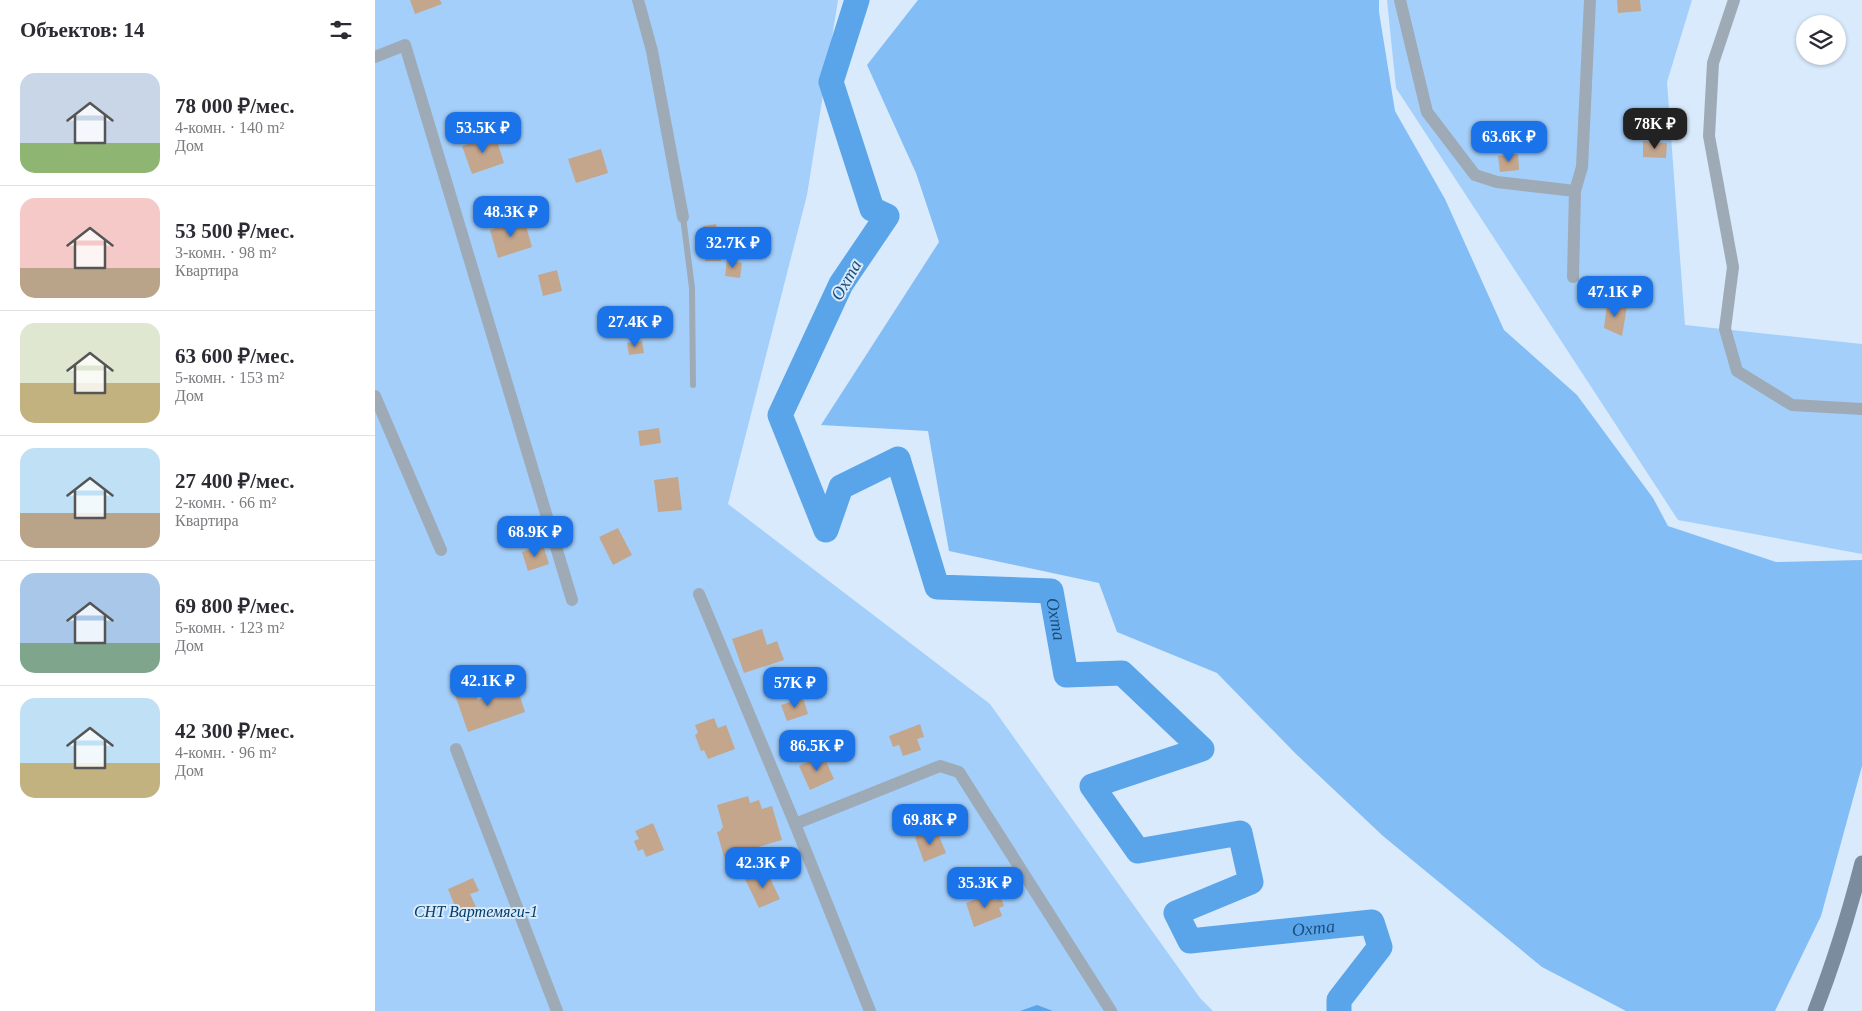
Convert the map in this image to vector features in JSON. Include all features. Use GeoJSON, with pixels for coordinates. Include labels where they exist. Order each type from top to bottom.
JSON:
{"type":"FeatureCollection","features":[{"type":"Feature","properties":{"kind":"main road"},"geometry":{"type":"LineString","coordinates":[[1815,1011],[1843,932],[1862,862]]}},
{"type":"Feature","properties":{"kind":"street"},"geometry":{"type":"LineString","coordinates":[[638,0],[652,51],[683,217]]}},
{"type":"Feature","properties":{"kind":"street"},"geometry":{"type":"LineString","coordinates":[[1400,0],[1427,112],[1475,175],[1497,182],[1575,191]]}},
{"type":"Feature","properties":{"kind":"street"},"geometry":{"type":"LineString","coordinates":[[1573,277],[1575,191],[1583,167],[1590,0]]}},
{"type":"Feature","properties":{"kind":"street"},"geometry":{"type":"LineString","coordinates":[[1734,0],[1713,63],[1709,136],[1733,267],[1725,329],[1737,371],[1792,405],[1862,409]]}},
{"type":"Feature","properties":{"kind":"street"},"geometry":{"type":"LineString","coordinates":[[375,57],[405,45],[572,600]]}},
{"type":"Feature","properties":{"kind":"street"},"geometry":{"type":"LineString","coordinates":[[375,396],[441,550]]}},
{"type":"Feature","properties":{"kind":"street"},"geometry":{"type":"LineString","coordinates":[[699,594],[795,824],[870,1011]]}},
{"type":"Feature","properties":{"kind":"street"},"geometry":{"type":"LineString","coordinates":[[456,749],[557,1011]]}},
{"type":"Feature","properties":{"kind":"street"},"geometry":{"type":"LineString","coordinates":[[795,824],[940,766],[959,772],[1111,1011]]}},
{"type":"Feature","properties":{"kind":"lane"},"geometry":{"type":"LineString","coordinates":[[683,217],[692,288],[693,385]]}},
{"type":"Feature","properties":{"kind":"green space","name":"СНТ Вартемяги-1"},"geometry":{"type":"Polygon","coordinates":[[[375,0],[838,0],[807,195],[728,504],[990,704],[1200,998],[1213,1011],[375,1011],[375,0]]]}},
{"type":"Feature","properties":{"kind":"green space"},"geometry":{"type":"Polygon","coordinates":[[[1387,0],[1692,0],[1667,82],[1685,325],[1862,344],[1862,554],[1678,520],[1396,88],[1387,0]]]}},
{"type":"Feature","properties":{"kind":"shaded area"},"geometry":{"type":"Polygon","coordinates":[[[918,0],[1379,0],[1379,12],[1395,111],[1445,199],[1504,330],[1577,395],[1653,498],[1668,526],[1776,562],[1862,560],[1862,766],[1821,916],[1775,1011],[1626,1011],[1542,967],[1383,836],[1295,753],[1217,673],[1117,632],[1099,583],[949,551],[928,431],[821,425],[939,242],[916,173],[867,65],[918,0]]]}},
{"type":"Feature","properties":{"kind":"shaded area"},"geometry":{"type":"Polygon","coordinates":[[[1037,1005],[1053,1011],[1020,1011],[1037,1005]]]}},
{"type":"Feature","properties":{"kind":"building"},"geometry":{"type":"Polygon","coordinates":[[[410,0],[440,0],[442,4],[415,14],[410,0]]]}},
{"type":"Feature","properties":{"kind":"building"},"geometry":{"type":"Polygon","coordinates":[[[1617,0],[1640,0],[1641,11],[1618,13],[1617,0]]]}},
{"type":"Feature","properties":{"kind":"building"},"geometry":{"type":"Polygon","coordinates":[[[495,135],[504,163],[472,174],[462,146],[495,135]]]}},
{"type":"Feature","properties":{"kind":"building"},"geometry":{"type":"Polygon","coordinates":[[[1643,141],[1667,143],[1666,158],[1643,157],[1643,141]]]}},
{"type":"Feature","properties":{"kind":"building"},"geometry":{"type":"Polygon","coordinates":[[[601,149],[608,173],[576,183],[568,159],[601,149]]]}},
{"type":"Feature","properties":{"kind":"building"},"geometry":{"type":"Polygon","coordinates":[[[1518,154],[1519,170],[1500,172],[1498,156],[1518,154]]]}},
{"type":"Feature","properties":{"kind":"building"},"geometry":{"type":"Polygon","coordinates":[[[524,219],[532,247],[498,258],[490,230],[524,219]]]}},
{"type":"Feature","properties":{"kind":"building"},"geometry":{"type":"Polygon","coordinates":[[[716,224],[718,236],[705,239],[703,226],[716,224]]]}},
{"type":"Feature","properties":{"kind":"building"},"geometry":{"type":"Polygon","coordinates":[[[721,247],[721,261],[705,261],[705,248],[721,247]]]}},
{"type":"Feature","properties":{"kind":"building"},"geometry":{"type":"Polygon","coordinates":[[[727,260],[742,263],[740,278],[725,276],[727,260]]]}},
{"type":"Feature","properties":{"kind":"building"},"geometry":{"type":"Polygon","coordinates":[[[557,270],[562,291],[543,296],[538,275],[557,270]]]}},
{"type":"Feature","properties":{"kind":"building"},"geometry":{"type":"Polygon","coordinates":[[[1607,304],[1627,306],[1622,336],[1604,328],[1607,304]]]}},
{"type":"Feature","properties":{"kind":"building"},"geometry":{"type":"Polygon","coordinates":[[[642,341],[644,353],[629,355],[627,343],[642,341]]]}},
{"type":"Feature","properties":{"kind":"building"},"geometry":{"type":"Polygon","coordinates":[[[659,428],[661,443],[640,446],[638,431],[659,428]]]}},
{"type":"Feature","properties":{"kind":"building"},"geometry":{"type":"Polygon","coordinates":[[[678,477],[682,510],[658,512],[654,480],[678,477]]]}},
{"type":"Feature","properties":{"kind":"building"},"geometry":{"type":"Polygon","coordinates":[[[618,528],[632,555],[613,565],[599,537],[618,528]]]}},
{"type":"Feature","properties":{"kind":"building"},"geometry":{"type":"Polygon","coordinates":[[[543,545],[549,564],[528,571],[522,552],[543,545]]]}},
{"type":"Feature","properties":{"kind":"building"},"geometry":{"type":"Polygon","coordinates":[[[762,629],[767,645],[777,641],[784,660],[744,673],[732,639],[762,629]]]}},
{"type":"Feature","properties":{"kind":"building"},"geometry":{"type":"Polygon","coordinates":[[[473,685],[478,700],[517,687],[525,712],[468,732],[454,692],[473,685]]]}},
{"type":"Feature","properties":{"kind":"building"},"geometry":{"type":"Polygon","coordinates":[[[803,698],[808,714],[787,721],[781,705],[803,698]]]}},
{"type":"Feature","properties":{"kind":"building"},"geometry":{"type":"Polygon","coordinates":[[[714,718],[718,728],[726,725],[735,749],[708,759],[704,750],[701,751],[695,735],[698,733],[695,725],[714,718]]]}},
{"type":"Feature","properties":{"kind":"building"},"geometry":{"type":"Polygon","coordinates":[[[920,724],[924,737],[917,739],[921,750],[903,756],[899,745],[893,747],[889,736],[920,724]]]}},
{"type":"Feature","properties":{"kind":"building"},"geometry":{"type":"Polygon","coordinates":[[[823,755],[834,779],[810,790],[799,766],[823,755]]]}},
{"type":"Feature","properties":{"kind":"building"},"geometry":{"type":"Polygon","coordinates":[[[748,796],[750,803],[759,800],[762,809],[772,806],[782,840],[724,857],[717,832],[723,827],[717,805],[748,796]]]}},
{"type":"Feature","properties":{"kind":"building"},"geometry":{"type":"Polygon","coordinates":[[[653,823],[664,850],[646,857],[643,849],[638,851],[634,841],[639,839],[635,831],[653,823]]]}},
{"type":"Feature","properties":{"kind":"building"},"geometry":{"type":"Polygon","coordinates":[[[930,831],[931,833],[937,831],[946,853],[924,862],[915,837],[930,831]]]}},
{"type":"Feature","properties":{"kind":"building"},"geometry":{"type":"Polygon","coordinates":[[[766,870],[780,899],[759,908],[745,879],[766,870]]]}},
{"type":"Feature","properties":{"kind":"building"},"geometry":{"type":"Polygon","coordinates":[[[473,878],[479,891],[470,894],[476,907],[458,914],[448,889],[473,878]]]}},
{"type":"Feature","properties":{"kind":"building"},"geometry":{"type":"Polygon","coordinates":[[[992,893],[995,900],[1001,898],[1004,906],[999,908],[1002,916],[974,927],[966,903],[992,893]]]}},
{"type":"Feature","properties":{"kind":"waterway","name":"Охта"},"geometry":{"type":"LineString","coordinates":[[857,0],[831,82],[872,209],[887,216],[841,284],[780,415],[826,530],[841,487],[898,459],[937,587],[1051,591],[1066,675],[1122,673],[1202,749],[1092,786],[1138,851],[1240,833],[1251,882],[1176,913],[1190,941],[1372,922],[1380,947],[1339,1000],[1339,1011]]}}]}
